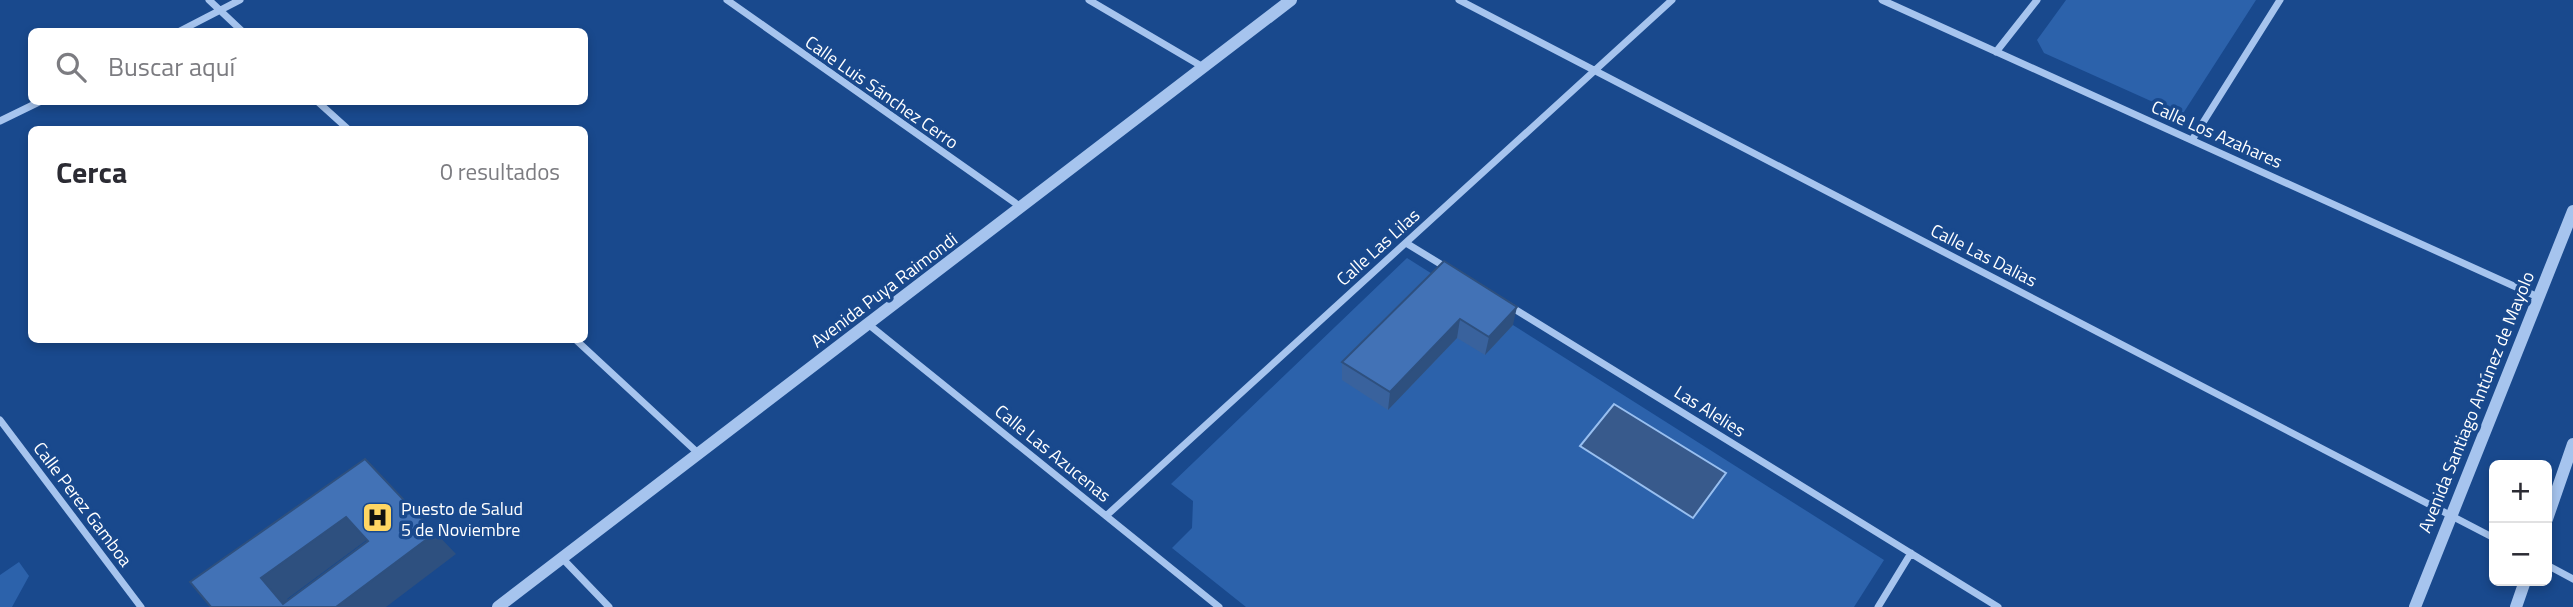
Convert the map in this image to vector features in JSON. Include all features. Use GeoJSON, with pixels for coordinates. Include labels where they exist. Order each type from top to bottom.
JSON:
{"type":"FeatureCollection","features":[{"type":"Feature","properties":{"kind":"street"},"geometry":{"type":"LineString","coordinates":[[209,0],[239,28]]}},
{"type":"Feature","properties":{"kind":"street"},"geometry":{"type":"LineString","coordinates":[[186,28],[240,0]]}},
{"type":"Feature","properties":{"kind":"street","name":"Calle Luis Sánchez Cerro"},"geometry":{"type":"LineString","coordinates":[[727,0],[1021,207]]}},
{"type":"Feature","properties":{"kind":"street"},"geometry":{"type":"LineString","coordinates":[[1089,0],[1203,67]]}},
{"type":"Feature","properties":{"kind":"street","name":"Avenida Puya Raimondi"},"geometry":{"type":"LineString","coordinates":[[498,607],[1291,0]]}},
{"type":"Feature","properties":{"kind":"street","name":"Calle Las Dalias"},"geometry":{"type":"LineString","coordinates":[[1459,0],[2489,535]]}},
{"type":"Feature","properties":{"kind":"street","name":"Calle Las Lilas"},"geometry":{"type":"LineString","coordinates":[[1106,516],[1672,0]]}},
{"type":"Feature","properties":{"kind":"street","name":"Calle Los Azahares"},"geometry":{"type":"LineString","coordinates":[[1882,0],[2538,297]]}},
{"type":"Feature","properties":{"kind":"street"},"geometry":{"type":"LineString","coordinates":[[1996,52],[2037,0]]}},
{"type":"Feature","properties":{"kind":"street"},"geometry":{"type":"LineString","coordinates":[[2192,140],[2280,0]]}},
{"type":"Feature","properties":{"kind":"street"},"geometry":{"type":"LineString","coordinates":[[0,121],[33,105]]}},
{"type":"Feature","properties":{"kind":"street"},"geometry":{"type":"LineString","coordinates":[[321,105],[345,126]]}},
{"type":"Feature","properties":{"kind":"street","name":"Avenida Santiago Antúnez de Mayolo"},"geometry":{"type":"LineString","coordinates":[[2415,607],[2573,211]]}},
{"type":"Feature","properties":{"kind":"street"},"geometry":{"type":"LineString","coordinates":[[1406,243],[1453,272]]}},
{"type":"Feature","properties":{"kind":"street","name":"Las Alelies"},"geometry":{"type":"LineString","coordinates":[[1500,300],[1998,607]]}},
{"type":"Feature","properties":{"kind":"street","name":"Calle Las Azucenas"},"geometry":{"type":"LineString","coordinates":[[868,324],[1219,607]]}},
{"type":"Feature","properties":{"kind":"street"},"geometry":{"type":"LineString","coordinates":[[579,343],[699,454]]}},
{"type":"Feature","properties":{"kind":"street","name":"Calle Perez Gamboa"},"geometry":{"type":"LineString","coordinates":[[0,420],[141,607]]}},
{"type":"Feature","properties":{"kind":"street"},"geometry":{"type":"LineString","coordinates":[[2552,505],[2573,444]]}},
{"type":"Feature","properties":{"kind":"street"},"geometry":{"type":"LineString","coordinates":[[1878,607],[1911,553]]}},
{"type":"Feature","properties":{"kind":"street"},"geometry":{"type":"LineString","coordinates":[[562,558],[609,607]]}},
{"type":"Feature","properties":{"kind":"street"},"geometry":{"type":"LineString","coordinates":[[2552,568],[2573,579]]}},
{"type":"Feature","properties":{"kind":"street"},"geometry":{"type":"LineString","coordinates":[[2516,607],[2523,586]]}},
{"type":"Feature","properties":{"kind":"shaded area"},"geometry":{"type":"Polygon","coordinates":[[[2066,0],[2256,0],[2182,115],[2044,53],[2037,40],[2066,0]]]}},
{"type":"Feature","properties":{"kind":"shaded area"},"geometry":{"type":"Polygon","coordinates":[[[1407,258],[1884,560],[1854,607],[1246,607],[1172,548],[1192,528],[1193,501],[1171,484],[1407,258]]]}},
{"type":"Feature","properties":{"kind":"shaded area"},"geometry":{"type":"Polygon","coordinates":[[[1614,404],[1726,473],[1693,518],[1580,446],[1614,404]]]}},
{"type":"Feature","properties":{"kind":"shaded area"},"geometry":{"type":"Polygon","coordinates":[[[19,562],[29,576],[12,607],[0,607],[0,575],[19,562]]]}},
{"type":"Feature","properties":{"kind":"building"},"geometry":{"type":"Polygon","coordinates":[[[1444,261],[1517,307],[1489,337],[1460,319],[1390,392],[1342,362],[1444,261]]]}},
{"type":"Feature","properties":{"kind":"building"},"geometry":{"type":"Polygon","coordinates":[[[365,459],[435,533],[336,607],[211,607],[190,582],[365,459]],[[346,517],[261,578],[283,604],[368,541],[346,517]]]}},
{"type":"Feature","properties":{"kind":"place","name":"Puesto de Salud 5 de Noviembre"},"geometry":{"type":"Point","coordinates":[378,518]}}]}
